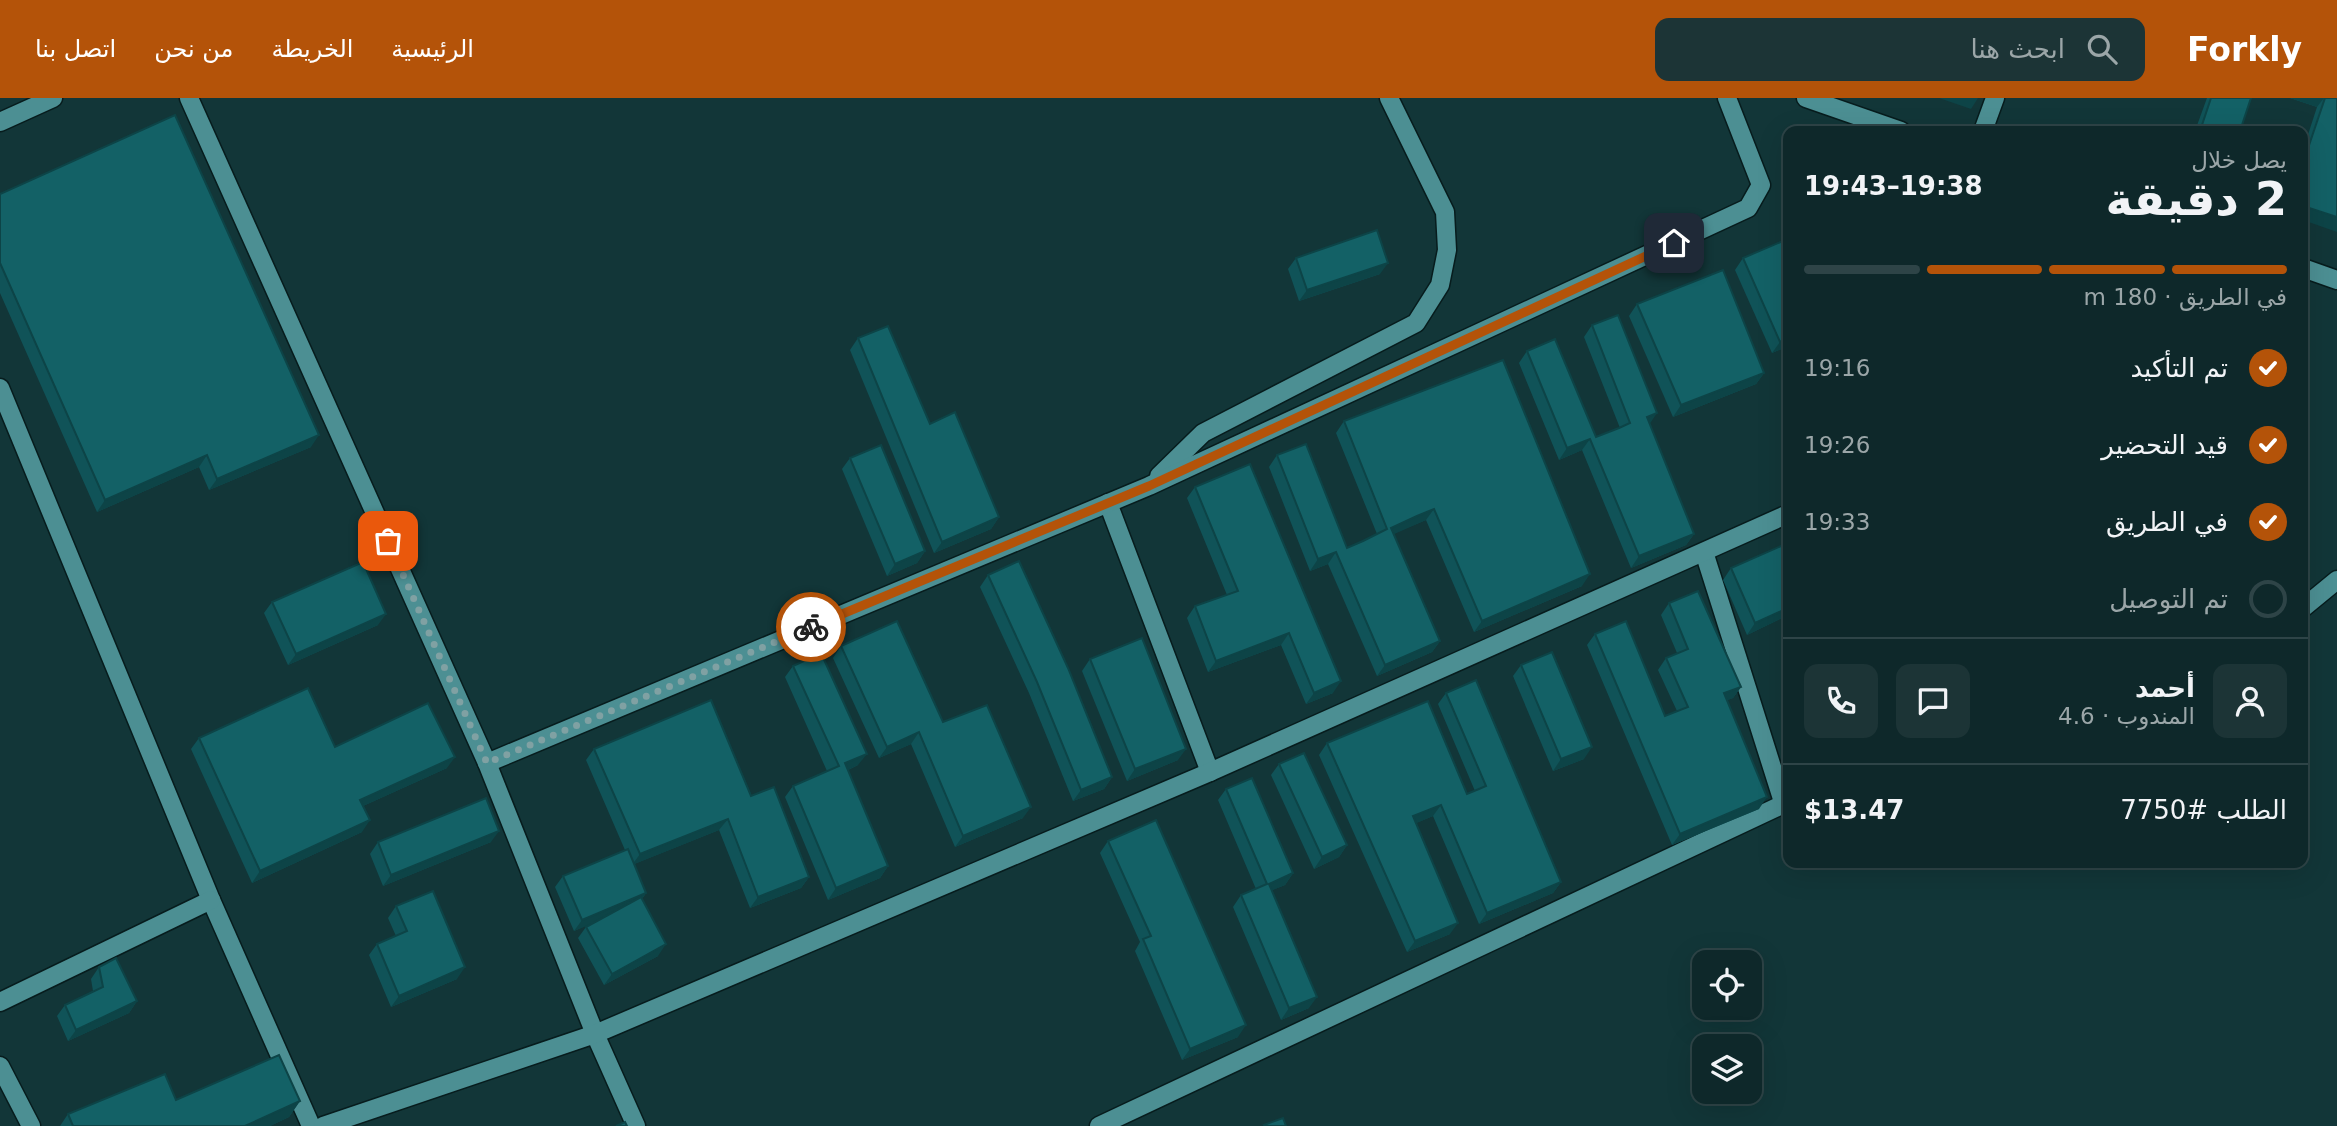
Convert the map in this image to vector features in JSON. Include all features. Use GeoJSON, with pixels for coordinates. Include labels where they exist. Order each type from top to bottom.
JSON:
{"type":"FeatureCollection","features":[{"type":"Feature","properties":{"kind":"street"},"geometry":{"type":"LineString","coordinates":[[0,122],[53,98]]}},
{"type":"Feature","properties":{"kind":"street"},"geometry":{"type":"LineString","coordinates":[[190,98],[487,763],[595,1034],[636,1126]]}},
{"type":"Feature","properties":{"kind":"street"},"geometry":{"type":"LineString","coordinates":[[1149,486],[1203,433],[1416,323],[1440,285],[1447,250],[1445,212],[1390,98]]}},
{"type":"Feature","properties":{"kind":"street"},"geometry":{"type":"LineString","coordinates":[[487,763],[1149,486],[1748,208],[1761,186],[1727,98]]}},
{"type":"Feature","properties":{"kind":"street"},"geometry":{"type":"LineString","coordinates":[[1806,98],[1887,126]]}},
{"type":"Feature","properties":{"kind":"street"},"geometry":{"type":"LineString","coordinates":[[1985,126],[1995,98]]}},
{"type":"Feature","properties":{"kind":"street"},"geometry":{"type":"LineString","coordinates":[[2308,270],[2337,280]]}},
{"type":"Feature","properties":{"kind":"street"},"geometry":{"type":"LineString","coordinates":[[0,388],[211,900],[311,1126]]}},
{"type":"Feature","properties":{"kind":"street"},"geometry":{"type":"LineString","coordinates":[[1108,503],[1210,772]]}},
{"type":"Feature","properties":{"kind":"street"},"geometry":{"type":"LineString","coordinates":[[323,1126],[595,1034],[1210,772],[1783,516]]}},
{"type":"Feature","properties":{"kind":"street"},"geometry":{"type":"LineString","coordinates":[[1704,552],[1783,794]]}},
{"type":"Feature","properties":{"kind":"street"},"geometry":{"type":"LineString","coordinates":[[2308,604],[2337,580]]}},
{"type":"Feature","properties":{"kind":"street"},"geometry":{"type":"LineString","coordinates":[[1099,1126],[1783,804]]}},
{"type":"Feature","properties":{"kind":"street"},"geometry":{"type":"LineString","coordinates":[[0,1002],[211,900]]}},
{"type":"Feature","properties":{"kind":"street"},"geometry":{"type":"LineString","coordinates":[[0,1066],[31,1126]]}},
{"type":"Feature","properties":{"kind":"building"},"geometry":{"type":"Polygon","coordinates":[[[2211,98],[2251,98],[2242,126],[2202,126],[2211,98]]]}},
{"type":"Feature","properties":{"kind":"building"},"geometry":{"type":"Polygon","coordinates":[[[2325,98],[2337,98],[2337,217],[2308,208],[2308,148],[2325,98]]]}},
{"type":"Feature","properties":{"kind":"building"},"geometry":{"type":"Polygon","coordinates":[[[175,115],[319,435],[217,479],[207,455],[105,500],[0,263],[0,194],[175,115]]]}},
{"type":"Feature","properties":{"kind":"building"},"geometry":{"type":"Polygon","coordinates":[[[1377,230],[1388,263],[1307,290],[1296,258],[1377,230]]]}},
{"type":"Feature","properties":{"kind":"building"},"geometry":{"type":"Polygon","coordinates":[[[1783,241],[1783,340],[1780,342],[1743,258],[1783,241]]]}},
{"type":"Feature","properties":{"kind":"building"},"geometry":{"type":"Polygon","coordinates":[[[1723,270],[1764,373],[1681,405],[1637,304],[1723,270]]]}},
{"type":"Feature","properties":{"kind":"building"},"geometry":{"type":"Polygon","coordinates":[[[1618,315],[1657,413],[1647,417],[1694,534],[1639,556],[1590,439],[1567,448],[1527,351],[1555,339],[1596,437],[1619,428],[1630,423],[1592,325],[1618,315]]]}},
{"type":"Feature","properties":{"kind":"building"},"geometry":{"type":"Polygon","coordinates":[[[888,326],[930,424],[955,412],[999,517],[942,542],[858,338],[888,326]]]}},
{"type":"Feature","properties":{"kind":"building"},"geometry":{"type":"Polygon","coordinates":[[[1503,360],[1590,574],[1482,621],[1434,509],[1417,516],[1391,528],[1440,641],[1385,665],[1336,552],[1318,559],[1277,455],[1306,444],[1347,548],[1387,529],[1344,421],[1503,360]]]}},
{"type":"Feature","properties":{"kind":"building"},"geometry":{"type":"Polygon","coordinates":[[[881,445],[925,551],[895,564],[850,458],[881,445]]]}},
{"type":"Feature","properties":{"kind":"building"},"geometry":{"type":"Polygon","coordinates":[[[1250,464],[1341,681],[1314,693],[1289,633],[1216,661],[1195,606],[1238,591],[1195,487],[1250,464]]]}},
{"type":"Feature","properties":{"kind":"building"},"geometry":{"type":"Polygon","coordinates":[[[1783,545],[1783,610],[1755,623],[1731,568],[1783,545]]]}},
{"type":"Feature","properties":{"kind":"building"},"geometry":{"type":"Polygon","coordinates":[[[1019,561],[1068,668],[1112,777],[1081,790],[1037,682],[988,575],[1019,561]]]}},
{"type":"Feature","properties":{"kind":"building"},"geometry":{"type":"Polygon","coordinates":[[[363,562],[386,614],[296,654],[272,602],[363,562]]]}},
{"type":"Feature","properties":{"kind":"building"},"geometry":{"type":"Polygon","coordinates":[[[1698,591],[1741,687],[1724,693],[1767,797],[1680,834],[1595,634],[1626,621],[1665,716],[1688,707],[1666,658],[1688,649],[1669,603],[1698,591]]]}},
{"type":"Feature","properties":{"kind":"building"},"geometry":{"type":"Polygon","coordinates":[[[897,621],[943,722],[987,705],[1031,807],[963,836],[919,732],[887,747],[841,646],[897,621]]]}},
{"type":"Feature","properties":{"kind":"building"},"geometry":{"type":"Polygon","coordinates":[[[1142,638],[1186,749],[1135,769],[1090,659],[1142,638]]]}},
{"type":"Feature","properties":{"kind":"building"},"geometry":{"type":"Polygon","coordinates":[[[1552,652],[1592,747],[1561,759],[1521,665],[1552,652]]]}},
{"type":"Feature","properties":{"kind":"building"},"geometry":{"type":"Polygon","coordinates":[[[821,653],[867,754],[845,763],[888,866],[836,888],[793,786],[839,766],[793,666],[821,653]]]}},
{"type":"Feature","properties":{"kind":"building"},"geometry":{"type":"Polygon","coordinates":[[[1476,680],[1561,882],[1487,913],[1441,805],[1413,816],[1458,923],[1415,941],[1327,743],[1428,701],[1467,794],[1479,789],[1486,786],[1446,693],[1476,680]]]}},
{"type":"Feature","properties":{"kind":"building"},"geometry":{"type":"Polygon","coordinates":[[[308,688],[335,747],[428,703],[455,757],[360,800],[370,820],[260,871],[199,738],[308,688]]]}},
{"type":"Feature","properties":{"kind":"building"},"geometry":{"type":"Polygon","coordinates":[[[711,700],[751,796],[774,787],[809,877],[758,897],[728,819],[640,854],[594,749],[711,700]]]}},
{"type":"Feature","properties":{"kind":"building"},"geometry":{"type":"Polygon","coordinates":[[[1304,753],[1347,845],[1322,857],[1279,764],[1304,753]]]}},
{"type":"Feature","properties":{"kind":"building"},"geometry":{"type":"Polygon","coordinates":[[[1252,778],[1293,873],[1269,884],[1317,997],[1289,1008],[1241,895],[1267,884],[1226,789],[1252,778]]]}},
{"type":"Feature","properties":{"kind":"building"},"geometry":{"type":"Polygon","coordinates":[[[486,798],[499,831],[391,875],[378,842],[486,798]]]}},
{"type":"Feature","properties":{"kind":"building"},"geometry":{"type":"Polygon","coordinates":[[[1156,820],[1246,1025],[1190,1049],[1143,939],[1151,936],[1108,841],[1156,820]]]}},
{"type":"Feature","properties":{"kind":"building"},"geometry":{"type":"Polygon","coordinates":[[[628,849],[646,893],[582,920],[563,876],[628,849]]]}},
{"type":"Feature","properties":{"kind":"building"},"geometry":{"type":"Polygon","coordinates":[[[433,891],[465,967],[399,996],[377,944],[407,931],[396,906],[433,891]]]}},
{"type":"Feature","properties":{"kind":"building"},"geometry":{"type":"Polygon","coordinates":[[[641,897],[666,944],[612,974],[586,927],[641,897]]]}},
{"type":"Feature","properties":{"kind":"building"},"geometry":{"type":"Polygon","coordinates":[[[116,958],[137,1001],[76,1030],[65,1005],[103,987],[99,967],[116,958]]]}},
{"type":"Feature","properties":{"kind":"building"},"geometry":{"type":"Polygon","coordinates":[[[279,1055],[300,1101],[245,1126],[73,1126],[68,1114],[165,1074],[176,1100],[279,1055]]]}},
{"type":"Feature","properties":{"kind":"building"},"geometry":{"type":"Polygon","coordinates":[[[1283,1118],[1286,1126],[1264,1125],[1283,1118]]]}},
{"type":"Feature","properties":{"kind":"way so far"},"geometry":{"type":"LineString","coordinates":[[388,541],[487,763],[811,627]]}},
{"type":"Feature","properties":{"kind":"route"},"geometry":{"type":"LineString","coordinates":[[811,627],[1149,486],[1674,243]]}}]}
